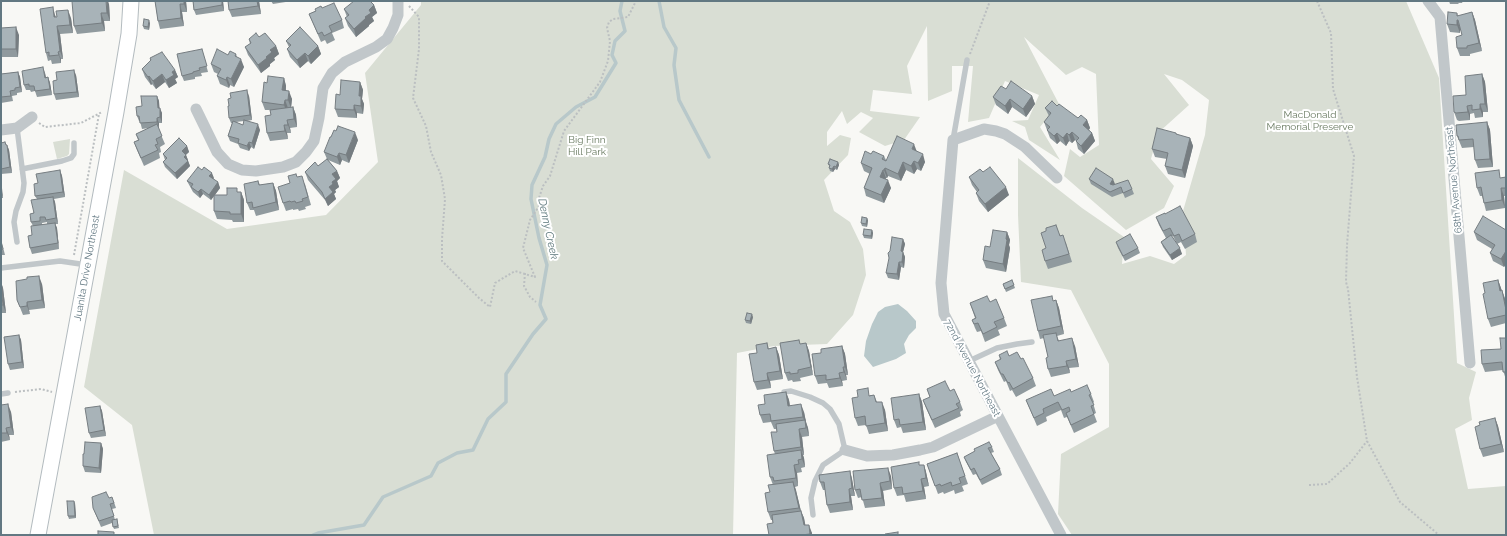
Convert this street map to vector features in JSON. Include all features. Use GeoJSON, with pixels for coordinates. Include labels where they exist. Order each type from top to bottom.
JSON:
{"type":"FeatureCollection","features":[{"type":"Feature","properties":{"kind":"main road","name":"Juanita Drive Northeast"},"geometry":{"type":"LineString","coordinates":[[38,535],[64,395],[80,263],[116,112],[129,34],[131,1]]}},
{"type":"Feature","properties":{"kind":"street"},"geometry":{"type":"LineString","coordinates":[[196,109],[217,152],[228,164],[242,170],[256,171],[282,167],[296,162],[314,141],[323,88],[332,73],[345,62],[376,47],[386,39],[393,28],[402,1]]}},
{"type":"Feature","properties":{"kind":"street","name":"68th Avenue Northeast"},"geometry":{"type":"LineString","coordinates":[[1428,1],[1440,17],[1470,363]]}},
{"type":"Feature","properties":{"kind":"street"},"geometry":{"type":"LineString","coordinates":[[1,130],[17,128],[32,117]]}},
{"type":"Feature","properties":{"kind":"street"},"geometry":{"type":"LineString","coordinates":[[953,140],[984,129],[996,130],[1005,134],[1025,148],[1058,178]]}},
{"type":"Feature","properties":{"kind":"street","name":"72nd Avenue Northeast"},"geometry":{"type":"LineString","coordinates":[[953,140],[941,283],[944,314],[968,362],[1061,535]]}},
{"type":"Feature","properties":{"kind":"street"},"geometry":{"type":"LineString","coordinates":[[846,450],[867,456],[893,455],[920,450],[933,447],[998,416]]}},
{"type":"Feature","properties":{"kind":"lane"},"geometry":{"type":"LineString","coordinates":[[953,140],[967,60]]}},
{"type":"Feature","properties":{"kind":"lane"},"geometry":{"type":"LineString","coordinates":[[17,128],[24,184],[14,222],[17,242]]}},
{"type":"Feature","properties":{"kind":"lane"},"geometry":{"type":"LineString","coordinates":[[22,169],[71,158],[74,154],[74,144]]}},
{"type":"Feature","properties":{"kind":"lane"},"geometry":{"type":"LineString","coordinates":[[1,268],[60,261],[80,263]]}},
{"type":"Feature","properties":{"kind":"lane"},"geometry":{"type":"LineString","coordinates":[[968,362],[997,348],[1032,342]]}},
{"type":"Feature","properties":{"kind":"lane"},"geometry":{"type":"LineString","coordinates":[[784,392],[791,391],[824,403],[830,409],[839,424],[846,450],[823,465],[815,481],[811,498],[813,515]]}},
{"type":"Feature","properties":{"kind":"lane"},"geometry":{"type":"LineString","coordinates":[[1,394],[8,393]]}},
{"type":"Feature","properties":{"kind":"path"},"geometry":{"type":"LineString","coordinates":[[402,1],[418,17],[419,49],[413,98],[426,126],[431,152],[441,175],[445,199],[442,261],[490,307],[495,283],[515,271],[535,277],[523,248],[530,220],[541,203],[538,201],[543,186],[550,176],[564,131],[600,82],[608,60],[610,41],[607,28],[609,22],[612,19],[628,17],[636,1]]}},
{"type":"Feature","properties":{"kind":"path"},"geometry":{"type":"LineString","coordinates":[[967,60],[990,1]]}},
{"type":"Feature","properties":{"kind":"path"},"geometry":{"type":"LineString","coordinates":[[1317,1],[1331,33],[1333,90],[1354,156],[1347,245],[1346,282],[1348,288],[1357,377],[1367,441],[1400,502],[1439,535]]}},
{"type":"Feature","properties":{"kind":"path"},"geometry":{"type":"LineString","coordinates":[[32,117],[45,127],[81,123],[106,110],[116,112]]}},
{"type":"Feature","properties":{"kind":"path"},"geometry":{"type":"LineString","coordinates":[[80,263],[99,114]]}},
{"type":"Feature","properties":{"kind":"path"},"geometry":{"type":"LineString","coordinates":[[525,273],[524,286],[530,297],[536,302]]}},
{"type":"Feature","properties":{"kind":"path"},"geometry":{"type":"LineString","coordinates":[[8,393],[41,389],[64,395]]}},
{"type":"Feature","properties":{"kind":"path"},"geometry":{"type":"LineString","coordinates":[[1309,485],[1327,484],[1350,463],[1367,441]]}},
{"type":"Feature","properties":{"kind":"green space"},"geometry":{"type":"Polygon","coordinates":[[[421,1],[1406,1],[1439,78],[1457,363],[1476,372],[1469,398],[1472,420],[1455,429],[1468,489],[1506,486],[1506,535],[1072,535],[1058,514],[1061,454],[1109,427],[1109,364],[1071,290],[1021,282],[1018,215],[1018,158],[1082,208],[1124,237],[1122,264],[1150,256],[1174,264],[1186,255],[1183,211],[1205,135],[1209,100],[1182,80],[1164,74],[1189,105],[1158,133],[1151,159],[1174,186],[1164,208],[1126,230],[1064,176],[1070,149],[1080,157],[1099,145],[1096,74],[1082,67],[1066,75],[1024,37],[1059,104],[1040,127],[1060,160],[1029,140],[1025,127],[1012,121],[1028,120],[1039,95],[1005,81],[989,118],[968,122],[973,66],[952,66],[952,91],[928,101],[927,26],[907,66],[912,94],[873,90],[870,111],[920,117],[904,140],[885,146],[859,132],[873,118],[861,112],[847,124],[842,111],[827,132],[827,146],[840,135],[851,138],[848,155],[824,180],[834,211],[850,222],[863,249],[866,275],[853,315],[827,344],[774,346],[737,353],[733,535],[154,535],[132,425],[84,387],[124,170],[227,229],[326,215],[378,162],[365,73],[421,5],[421,1]]]}},
{"type":"Feature","properties":{"kind":"green space"},"geometry":{"type":"Polygon","coordinates":[[[70,139],[69,154],[57,159],[53,142],[70,139]]]}},
{"type":"Feature","properties":{"kind":"shaded area"},"geometry":{"type":"Polygon","coordinates":[[[898,304],[916,321],[916,328],[909,335],[904,344],[906,353],[896,359],[873,367],[864,356],[866,341],[872,324],[878,312],[885,307],[898,304]]]}},
{"type":"Feature","properties":{"kind":"building"},"geometry":{"type":"Polygon","coordinates":[[[72,1],[106,1],[107,13],[101,13],[102,23],[74,26],[72,1]]]}},
{"type":"Feature","properties":{"kind":"building"},"geometry":{"type":"Polygon","coordinates":[[[155,1],[184,1],[184,4],[180,4],[181,18],[158,21],[155,1]]]}},
{"type":"Feature","properties":{"kind":"building"},"geometry":{"type":"Polygon","coordinates":[[[193,1],[222,1],[222,5],[194,10],[193,1]]]}},
{"type":"Feature","properties":{"kind":"building"},"geometry":{"type":"Polygon","coordinates":[[[228,1],[257,1],[258,6],[229,10],[228,1]]]}},
{"type":"Feature","properties":{"kind":"building"},"geometry":{"type":"Polygon","coordinates":[[[354,1],[370,1],[374,5],[369,10],[371,13],[354,29],[345,18],[349,15],[344,9],[354,1]]]}},
{"type":"Feature","properties":{"kind":"building"},"geometry":{"type":"Polygon","coordinates":[[[334,3],[342,20],[329,26],[332,32],[324,36],[322,32],[318,34],[309,14],[316,11],[315,9],[321,6],[322,8],[334,3]]]}},
{"type":"Feature","properties":{"kind":"building"},"geometry":{"type":"Polygon","coordinates":[[[53,7],[54,17],[57,17],[56,11],[68,10],[70,25],[57,26],[60,51],[58,52],[59,55],[49,56],[49,52],[46,53],[40,9],[53,7]]]}},
{"type":"Feature","properties":{"kind":"building"},"geometry":{"type":"Polygon","coordinates":[[[1448,12],[1457,13],[1457,16],[1472,12],[1479,43],[1467,46],[1467,48],[1457,48],[1456,37],[1462,35],[1458,20],[1457,25],[1447,24],[1448,12]]]}},
{"type":"Feature","properties":{"kind":"building"},"geometry":{"type":"Polygon","coordinates":[[[144,19],[149,20],[148,27],[143,26],[144,19]]]}},
{"type":"Feature","properties":{"kind":"building"},"geometry":{"type":"Polygon","coordinates":[[[16,27],[16,49],[1,49],[1,28],[16,27]]]}},
{"type":"Feature","properties":{"kind":"building"},"geometry":{"type":"Polygon","coordinates":[[[300,27],[318,46],[308,56],[305,53],[297,60],[287,49],[291,45],[286,41],[300,27]]]}},
{"type":"Feature","properties":{"kind":"building"},"geometry":{"type":"Polygon","coordinates":[[[256,33],[259,37],[265,33],[276,46],[270,50],[272,52],[266,57],[267,58],[258,65],[245,47],[251,43],[249,39],[256,33]]]}},
{"type":"Feature","properties":{"kind":"building"},"geometry":{"type":"Polygon","coordinates":[[[202,49],[207,66],[199,68],[200,70],[193,73],[182,76],[177,54],[202,49]]]}},
{"type":"Feature","properties":{"kind":"building"},"geometry":{"type":"Polygon","coordinates":[[[217,49],[228,55],[230,51],[241,59],[231,79],[227,77],[226,80],[217,76],[221,69],[211,64],[217,49]]]}},
{"type":"Feature","properties":{"kind":"building"},"geometry":{"type":"Polygon","coordinates":[[[162,52],[175,70],[172,72],[174,75],[166,80],[162,74],[153,81],[142,69],[151,60],[150,58],[162,52]]]}},
{"type":"Feature","properties":{"kind":"building"},"geometry":{"type":"Polygon","coordinates":[[[43,67],[45,78],[48,77],[50,89],[35,91],[34,86],[29,86],[29,84],[24,85],[22,71],[43,67]]]}},
{"type":"Feature","properties":{"kind":"building"},"geometry":{"type":"Polygon","coordinates":[[[74,70],[77,92],[54,94],[53,81],[57,80],[56,72],[74,70]]]}},
{"type":"Feature","properties":{"kind":"building"},"geometry":{"type":"Polygon","coordinates":[[[18,72],[20,87],[10,91],[11,96],[1,97],[1,74],[18,72]]]}},
{"type":"Feature","properties":{"kind":"building"},"geometry":{"type":"Polygon","coordinates":[[[1482,74],[1485,104],[1480,104],[1480,109],[1472,110],[1472,105],[1467,106],[1468,112],[1454,112],[1453,96],[1466,95],[1465,76],[1482,74]]]}},
{"type":"Feature","properties":{"kind":"building"},"geometry":{"type":"Polygon","coordinates":[[[268,76],[284,78],[282,90],[289,91],[288,100],[285,100],[284,105],[262,102],[264,82],[267,83],[268,76]]]}},
{"type":"Feature","properties":{"kind":"building"},"geometry":{"type":"Polygon","coordinates":[[[341,80],[360,82],[359,96],[361,96],[361,106],[354,105],[354,110],[335,109],[336,94],[340,95],[341,80]]]}},
{"type":"Feature","properties":{"kind":"building"},"geometry":{"type":"Polygon","coordinates":[[[1011,81],[1032,96],[1023,109],[1010,99],[1005,106],[993,97],[1001,86],[1006,89],[1011,81]]]}},
{"type":"Feature","properties":{"kind":"building"},"geometry":{"type":"Polygon","coordinates":[[[247,90],[250,115],[229,118],[228,99],[231,98],[230,93],[247,90]]]}},
{"type":"Feature","properties":{"kind":"building"},"geometry":{"type":"Polygon","coordinates":[[[141,96],[157,96],[158,108],[160,108],[160,117],[157,118],[157,122],[140,123],[139,116],[137,116],[136,107],[142,106],[141,96]]]}},
{"type":"Feature","properties":{"kind":"building"},"geometry":{"type":"Polygon","coordinates":[[[1052,101],[1057,106],[1059,104],[1078,118],[1081,115],[1087,120],[1083,125],[1092,133],[1081,146],[1076,141],[1079,138],[1072,132],[1069,135],[1067,133],[1063,138],[1057,133],[1054,136],[1047,130],[1050,127],[1044,122],[1051,113],[1045,108],[1052,101]]]}},
{"type":"Feature","properties":{"kind":"building"},"geometry":{"type":"Polygon","coordinates":[[[293,107],[294,119],[287,120],[288,125],[284,125],[285,131],[267,133],[265,116],[271,115],[270,110],[293,107]]]}},
{"type":"Feature","properties":{"kind":"building"},"geometry":{"type":"Polygon","coordinates":[[[244,120],[258,124],[252,143],[249,142],[247,146],[238,143],[239,139],[228,136],[233,121],[243,125],[244,120]]]}},
{"type":"Feature","properties":{"kind":"building"},"geometry":{"type":"Polygon","coordinates":[[[1487,122],[1490,159],[1475,160],[1473,139],[1459,140],[1456,125],[1487,122]]]}},
{"type":"Feature","properties":{"kind":"building"},"geometry":{"type":"Polygon","coordinates":[[[157,124],[162,136],[156,139],[158,144],[155,145],[158,150],[141,158],[134,142],[139,140],[136,134],[157,124]]]}},
{"type":"Feature","properties":{"kind":"building"},"geometry":{"type":"Polygon","coordinates":[[[338,126],[355,132],[346,155],[339,153],[337,157],[324,152],[330,137],[334,130],[336,131],[338,126]]]}},
{"type":"Feature","properties":{"kind":"building"},"geometry":{"type":"Polygon","coordinates":[[[1157,128],[1190,138],[1182,170],[1165,166],[1168,153],[1152,149],[1157,128]]]}},
{"type":"Feature","properties":{"kind":"building"},"geometry":{"type":"Polygon","coordinates":[[[897,136],[914,144],[912,149],[923,154],[918,163],[914,161],[911,166],[903,162],[898,174],[885,168],[880,177],[888,180],[881,195],[864,188],[872,168],[861,163],[865,151],[871,154],[873,151],[884,156],[882,159],[886,161],[897,136]]]}},
{"type":"Feature","properties":{"kind":"building"},"geometry":{"type":"Polygon","coordinates":[[[179,138],[187,146],[182,151],[186,155],[184,157],[188,161],[175,173],[163,162],[167,158],[163,154],[179,138]]]}},
{"type":"Feature","properties":{"kind":"building"},"geometry":{"type":"Polygon","coordinates":[[[5,142],[7,145],[10,167],[1,169],[1,143],[5,142]]]}},
{"type":"Feature","properties":{"kind":"building"},"geometry":{"type":"Polygon","coordinates":[[[327,159],[337,171],[332,174],[336,179],[329,187],[333,192],[325,199],[322,192],[305,172],[315,162],[318,166],[327,159]]]}},
{"type":"Feature","properties":{"kind":"building"},"geometry":{"type":"Polygon","coordinates":[[[830,159],[838,162],[836,167],[834,166],[832,169],[829,168],[830,165],[828,164],[830,159]]]}},
{"type":"Feature","properties":{"kind":"building"},"geometry":{"type":"Polygon","coordinates":[[[198,167],[202,170],[204,167],[212,173],[209,176],[218,182],[209,195],[201,189],[198,192],[191,187],[193,184],[187,181],[198,167]]]}},
{"type":"Feature","properties":{"kind":"building"},"geometry":{"type":"Polygon","coordinates":[[[990,167],[1006,187],[985,204],[976,193],[979,190],[969,177],[980,169],[983,172],[990,167]]]}},
{"type":"Feature","properties":{"kind":"building"},"geometry":{"type":"Polygon","coordinates":[[[1096,168],[1113,179],[1110,184],[1113,185],[1128,180],[1132,189],[1123,193],[1121,187],[1110,192],[1089,179],[1096,168]]]}},
{"type":"Feature","properties":{"kind":"building"},"geometry":{"type":"Polygon","coordinates":[[[60,170],[63,192],[35,196],[34,184],[38,183],[36,174],[60,170]]]}},
{"type":"Feature","properties":{"kind":"building"},"geometry":{"type":"Polygon","coordinates":[[[1499,170],[1500,178],[1506,177],[1506,188],[1501,188],[1502,200],[1484,203],[1481,187],[1477,188],[1475,173],[1499,170]]]}},
{"type":"Feature","properties":{"kind":"building"},"geometry":{"type":"Polygon","coordinates":[[[296,174],[297,177],[302,176],[308,197],[302,199],[303,201],[296,203],[295,201],[290,201],[283,203],[278,187],[290,183],[288,176],[296,174]]]}},
{"type":"Feature","properties":{"kind":"building"},"geometry":{"type":"Polygon","coordinates":[[[258,181],[259,185],[273,183],[276,202],[253,208],[252,202],[247,203],[244,184],[258,181]]]}},
{"type":"Feature","properties":{"kind":"building"},"geometry":{"type":"Polygon","coordinates":[[[227,188],[237,188],[237,192],[241,192],[241,214],[230,214],[230,212],[214,211],[214,195],[227,195],[227,188]]]}},
{"type":"Feature","properties":{"kind":"building"},"geometry":{"type":"Polygon","coordinates":[[[53,197],[56,218],[46,220],[45,217],[40,217],[40,221],[31,222],[30,214],[34,213],[31,200],[53,197]]]}},
{"type":"Feature","properties":{"kind":"building"},"geometry":{"type":"Polygon","coordinates":[[[1180,206],[1195,234],[1182,241],[1179,234],[1174,236],[1170,228],[1163,231],[1156,217],[1180,206]]]}},
{"type":"Feature","properties":{"kind":"building"},"geometry":{"type":"Polygon","coordinates":[[[1483,216],[1506,230],[1506,251],[1501,259],[1490,253],[1495,245],[1474,232],[1483,216]]]}},
{"type":"Feature","properties":{"kind":"building"},"geometry":{"type":"Polygon","coordinates":[[[862,217],[867,218],[866,224],[861,223],[862,217]]]}},
{"type":"Feature","properties":{"kind":"building"},"geometry":{"type":"Polygon","coordinates":[[[55,223],[58,243],[30,248],[28,236],[32,235],[31,226],[55,223]]]}},
{"type":"Feature","properties":{"kind":"building"},"geometry":{"type":"Polygon","coordinates":[[[1056,225],[1060,236],[1063,235],[1069,254],[1045,261],[1042,250],[1046,248],[1041,233],[1046,231],[1046,228],[1056,225]]]}},
{"type":"Feature","properties":{"kind":"building"},"geometry":{"type":"Polygon","coordinates":[[[864,229],[872,230],[871,236],[863,235],[864,229]]]}},
{"type":"Feature","properties":{"kind":"building"},"geometry":{"type":"Polygon","coordinates":[[[993,230],[1007,232],[1003,264],[983,260],[985,246],[990,247],[993,230]]]}},
{"type":"Feature","properties":{"kind":"building"},"geometry":{"type":"Polygon","coordinates":[[[1130,234],[1138,248],[1123,256],[1116,242],[1130,234]]]}},
{"type":"Feature","properties":{"kind":"building"},"geometry":{"type":"Polygon","coordinates":[[[1171,235],[1180,248],[1170,255],[1161,242],[1171,235]]]}},
{"type":"Feature","properties":{"kind":"building"},"geometry":{"type":"Polygon","coordinates":[[[892,237],[903,239],[901,251],[903,252],[902,262],[899,262],[897,274],[886,273],[889,258],[888,253],[890,251],[892,237]]]}},
{"type":"Feature","properties":{"kind":"building"},"geometry":{"type":"Polygon","coordinates":[[[39,276],[42,300],[27,302],[27,306],[20,307],[17,300],[16,281],[27,279],[27,277],[39,276]]]}},
{"type":"Feature","properties":{"kind":"building"},"geometry":{"type":"Polygon","coordinates":[[[1012,280],[1014,285],[1005,289],[1003,284],[1012,280]]]}},
{"type":"Feature","properties":{"kind":"building"},"geometry":{"type":"Polygon","coordinates":[[[1498,280],[1500,291],[1502,290],[1506,315],[1488,319],[1483,294],[1485,293],[1483,283],[1498,280]]]}},
{"type":"Feature","properties":{"kind":"building"},"geometry":{"type":"Polygon","coordinates":[[[1,287],[3,305],[1,305],[1,287]]]}},
{"type":"Feature","properties":{"kind":"building"},"geometry":{"type":"Polygon","coordinates":[[[987,296],[990,302],[996,299],[1004,318],[994,322],[997,327],[983,334],[978,323],[974,324],[972,320],[976,318],[970,303],[987,296]]]}},
{"type":"Feature","properties":{"kind":"building"},"geometry":{"type":"Polygon","coordinates":[[[1052,296],[1053,301],[1056,300],[1061,326],[1038,331],[1031,300],[1052,296]]]}},
{"type":"Feature","properties":{"kind":"building"},"geometry":{"type":"Polygon","coordinates":[[[747,313],[752,314],[750,321],[745,320],[747,313]]]}},
{"type":"Feature","properties":{"kind":"building"},"geometry":{"type":"Polygon","coordinates":[[[1056,333],[1058,341],[1072,338],[1076,359],[1066,361],[1067,366],[1048,369],[1046,358],[1048,357],[1043,335],[1056,333]]]}},
{"type":"Feature","properties":{"kind":"building"},"geometry":{"type":"Polygon","coordinates":[[[19,335],[22,362],[8,364],[4,337],[19,335]]]}},
{"type":"Feature","properties":{"kind":"building"},"geometry":{"type":"Polygon","coordinates":[[[1500,338],[1506,338],[1506,372],[1503,372],[1502,362],[1482,364],[1481,350],[1501,349],[1500,338]]]}},
{"type":"Feature","properties":{"kind":"building"},"geometry":{"type":"Polygon","coordinates":[[[799,340],[800,344],[806,343],[811,367],[798,370],[798,373],[785,373],[780,343],[799,340]]]}},
{"type":"Feature","properties":{"kind":"building"},"geometry":{"type":"Polygon","coordinates":[[[767,343],[768,349],[776,347],[780,371],[767,373],[768,380],[754,382],[749,354],[757,353],[756,345],[767,343]]]}},
{"type":"Feature","properties":{"kind":"building"},"geometry":{"type":"Polygon","coordinates":[[[842,346],[845,367],[843,367],[844,372],[839,373],[840,378],[826,380],[826,375],[815,376],[812,354],[821,353],[821,349],[842,346]]]}},
{"type":"Feature","properties":{"kind":"building"},"geometry":{"type":"Polygon","coordinates":[[[1007,351],[1009,356],[1017,352],[1021,359],[1023,358],[1033,378],[1013,389],[1003,374],[1001,374],[995,362],[1001,359],[999,355],[1007,351]]]}},
{"type":"Feature","properties":{"kind":"building"},"geometry":{"type":"Polygon","coordinates":[[[945,381],[950,391],[954,389],[960,402],[956,404],[959,408],[932,420],[923,400],[930,397],[927,389],[945,381]]]}},
{"type":"Feature","properties":{"kind":"building"},"geometry":{"type":"Polygon","coordinates":[[[1087,385],[1091,394],[1089,395],[1094,405],[1091,406],[1094,414],[1071,425],[1066,413],[1070,411],[1069,407],[1062,410],[1058,402],[1043,409],[1044,413],[1034,418],[1026,400],[1051,389],[1054,396],[1070,389],[1071,392],[1087,385]]]}},
{"type":"Feature","properties":{"kind":"building"},"geometry":{"type":"Polygon","coordinates":[[[868,388],[869,396],[874,395],[876,402],[882,402],[885,423],[866,426],[865,416],[855,418],[852,398],[858,397],[857,390],[868,388]]]}},
{"type":"Feature","properties":{"kind":"building"},"geometry":{"type":"Polygon","coordinates":[[[786,392],[788,406],[801,404],[803,417],[771,421],[770,414],[760,415],[758,405],[765,404],[764,395],[786,392]]]}},
{"type":"Feature","properties":{"kind":"building"},"geometry":{"type":"Polygon","coordinates":[[[919,394],[923,422],[900,425],[899,419],[894,420],[891,398],[919,394]]]}},
{"type":"Feature","properties":{"kind":"building"},"geometry":{"type":"Polygon","coordinates":[[[8,404],[11,427],[6,428],[7,433],[1,433],[1,405],[8,404]]]}},
{"type":"Feature","properties":{"kind":"building"},"geometry":{"type":"Polygon","coordinates":[[[100,406],[104,430],[89,433],[85,408],[100,406]]]}},
{"type":"Feature","properties":{"kind":"building"},"geometry":{"type":"Polygon","coordinates":[[[1495,418],[1501,444],[1480,449],[1475,427],[1480,425],[1479,422],[1495,418]]]}},
{"type":"Feature","properties":{"kind":"building"},"geometry":{"type":"Polygon","coordinates":[[[805,420],[806,428],[799,429],[801,447],[774,451],[771,432],[777,432],[776,424],[805,420]]]}},
{"type":"Feature","properties":{"kind":"building"},"geometry":{"type":"Polygon","coordinates":[[[85,442],[101,443],[99,468],[83,466],[85,442]]]}},
{"type":"Feature","properties":{"kind":"building"},"geometry":{"type":"Polygon","coordinates":[[[989,442],[992,447],[988,448],[1000,469],[980,480],[974,468],[971,470],[964,457],[975,451],[974,449],[989,442]]]}},
{"type":"Feature","properties":{"kind":"building"},"geometry":{"type":"Polygon","coordinates":[[[801,450],[802,459],[798,460],[799,464],[794,465],[796,478],[774,481],[773,477],[770,477],[767,455],[801,450]]]}},
{"type":"Feature","properties":{"kind":"building"},"geometry":{"type":"Polygon","coordinates":[[[957,453],[965,476],[959,478],[961,483],[952,486],[951,482],[941,486],[940,484],[935,486],[927,464],[957,453]]]}},
{"type":"Feature","properties":{"kind":"building"},"geometry":{"type":"Polygon","coordinates":[[[919,462],[919,465],[924,465],[926,478],[921,479],[923,491],[903,494],[902,487],[894,488],[891,467],[919,462]]]}},
{"type":"Feature","properties":{"kind":"building"},"geometry":{"type":"Polygon","coordinates":[[[888,468],[890,481],[880,483],[882,498],[862,500],[860,489],[855,490],[853,471],[888,468]]]}},
{"type":"Feature","properties":{"kind":"building"},"geometry":{"type":"Polygon","coordinates":[[[850,471],[852,488],[849,489],[850,502],[827,505],[824,482],[820,482],[819,475],[850,471]]]}},
{"type":"Feature","properties":{"kind":"building"},"geometry":{"type":"Polygon","coordinates":[[[793,482],[799,508],[768,512],[765,493],[770,492],[768,485],[793,482]]]}},
{"type":"Feature","properties":{"kind":"building"},"geometry":{"type":"Polygon","coordinates":[[[106,492],[109,498],[112,497],[114,503],[110,504],[114,516],[99,521],[93,508],[92,497],[106,492]]]}},
{"type":"Feature","properties":{"kind":"building"},"geometry":{"type":"Polygon","coordinates":[[[67,501],[74,501],[75,516],[68,516],[67,501]]]}},
{"type":"Feature","properties":{"kind":"building"},"geometry":{"type":"Polygon","coordinates":[[[801,511],[804,525],[809,525],[810,534],[769,535],[767,524],[773,523],[772,515],[801,511]]]}},
{"type":"Feature","properties":{"kind":"building"},"geometry":{"type":"Polygon","coordinates":[[[117,519],[118,526],[113,527],[112,520],[117,519]]]}},
{"type":"Feature","properties":{"kind":"building"},"geometry":{"type":"Polygon","coordinates":[[[98,531],[114,532],[114,535],[98,535],[98,531]]]}},
{"type":"Feature","properties":{"kind":"building"},"geometry":{"type":"Polygon","coordinates":[[[898,532],[898,535],[885,535],[885,534],[898,532]]]}},
{"type":"Feature","properties":{"kind":"waterway","name":"Denny Creek"},"geometry":{"type":"LineString","coordinates":[[313,535],[364,525],[383,497],[431,476],[438,463],[457,453],[473,450],[488,419],[506,402],[506,374],[533,334],[546,319],[540,305],[547,265],[539,238],[531,199],[532,185],[545,157],[549,139],[556,124],[576,107],[595,97],[616,63],[612,55],[615,41],[625,31],[620,11],[622,1]]}},
{"type":"Feature","properties":{"kind":"waterway"},"geometry":{"type":"LineString","coordinates":[[659,1],[664,27],[676,48],[674,65],[679,100],[709,157]]}},
{"type":"Feature","properties":{"kind":"park label","name":"MacDonald Memorial Preserve"},"geometry":{"type":"Point","coordinates":[1310,120]}},
{"type":"Feature","properties":{"kind":"park label","name":"Big Finn Hill Park"},"geometry":{"type":"Point","coordinates":[587,146]}}]}
